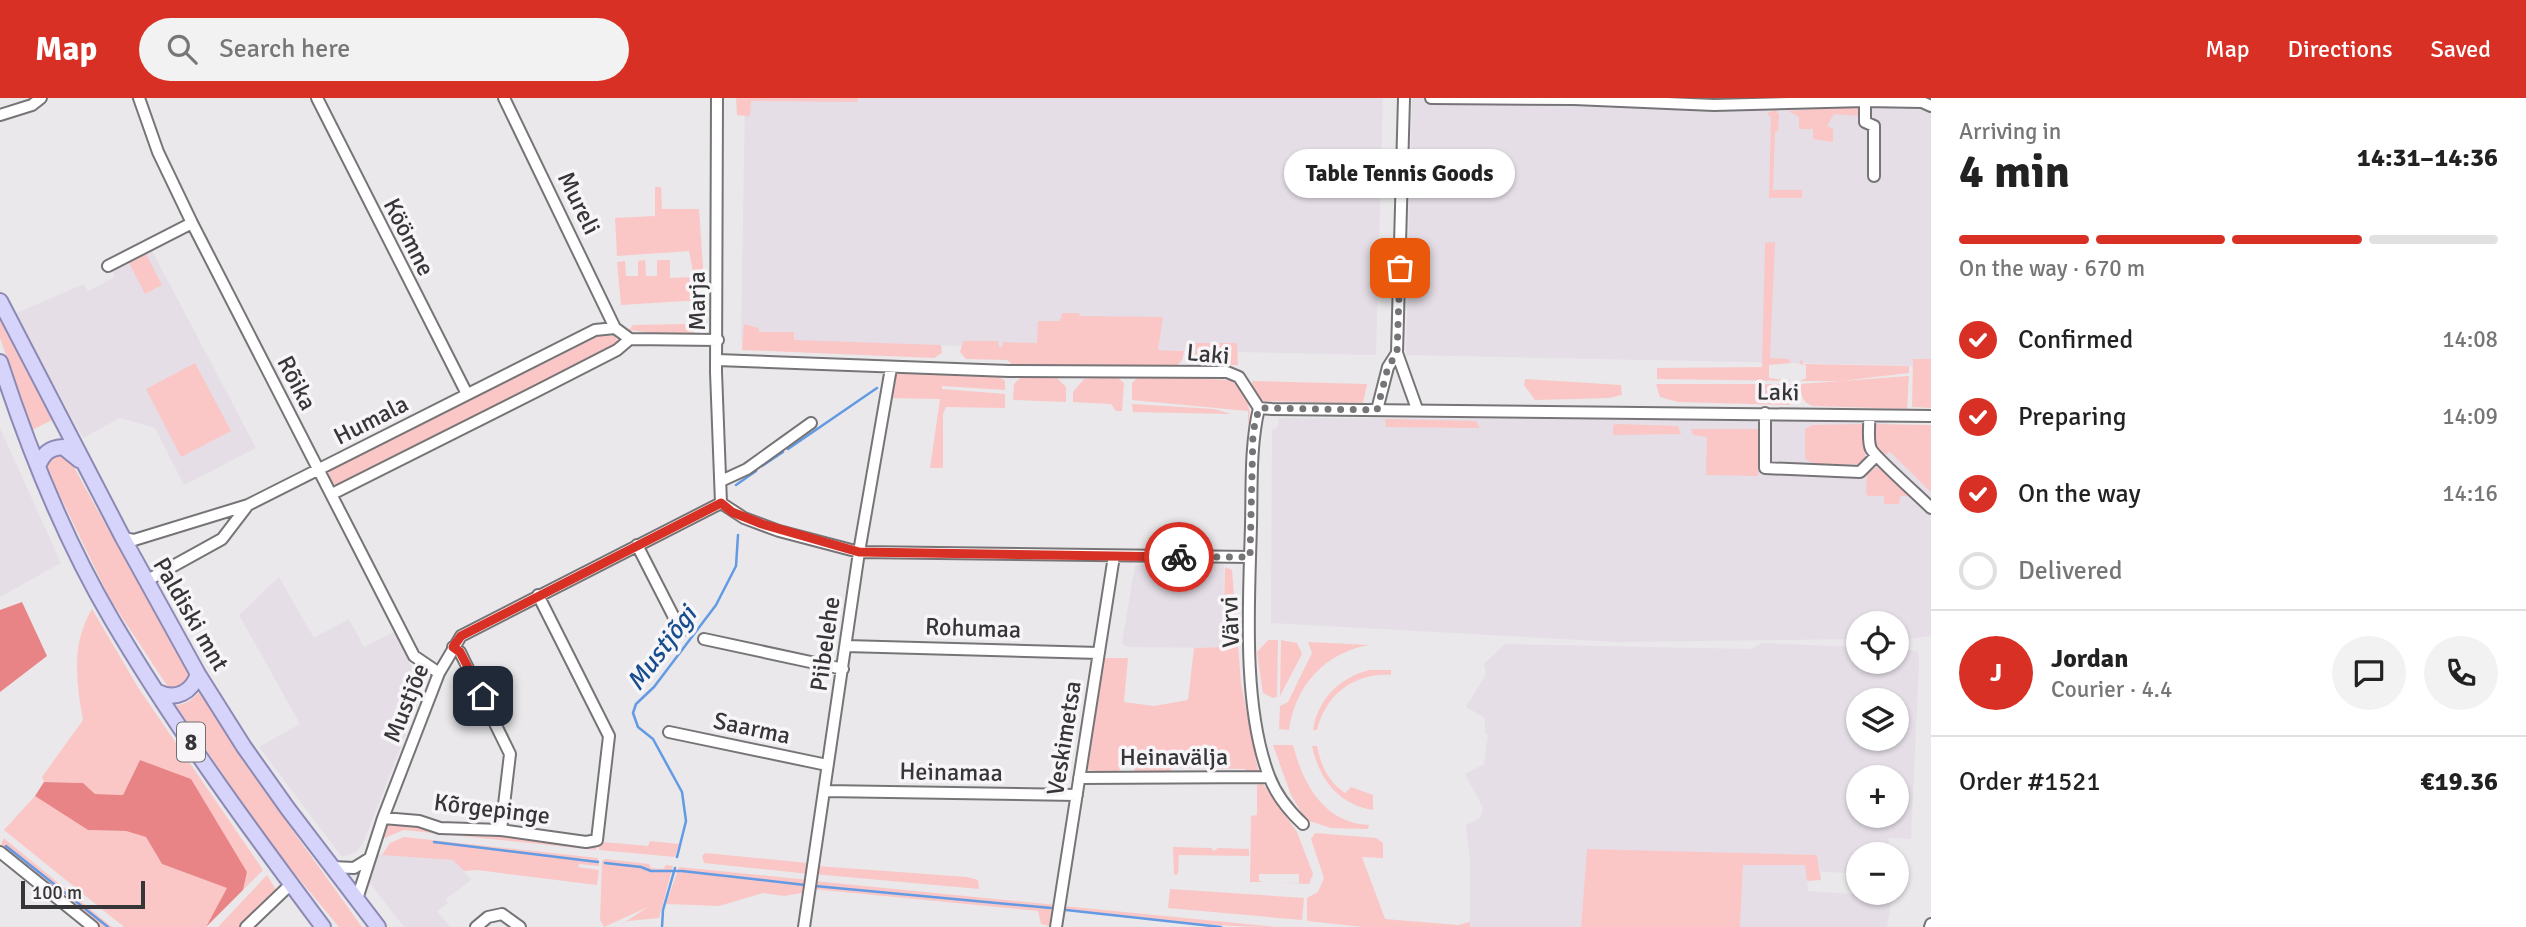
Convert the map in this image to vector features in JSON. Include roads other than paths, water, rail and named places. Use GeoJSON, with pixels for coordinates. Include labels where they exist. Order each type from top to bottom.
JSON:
{"type":"FeatureCollection","features":[{"type":"Feature","properties":{"kind":"main road","name":"Paldiski mnt"},"geometry":{"type":"LineString","coordinates":[[0,301],[83,463],[198,674],[244,747],[378,927]]}},
{"type":"Feature","properties":{"kind":"main road","name":"8"},"geometry":{"type":"LineString","coordinates":[[0,362],[38,466],[111,619],[158,692],[323,927]]}},
{"type":"Feature","properties":{"kind":"main road"},"geometry":{"type":"LineString","coordinates":[[38,466],[43,454],[63,447],[83,463]]}},
{"type":"Feature","properties":{"kind":"main road"},"geometry":{"type":"LineString","coordinates":[[158,692],[170,696],[184,693],[191,688],[198,674]]}},
{"type":"Feature","properties":{"kind":"street"},"geometry":{"type":"LineString","coordinates":[[0,115],[21,103],[40,102],[41,98]]}},
{"type":"Feature","properties":{"kind":"street","name":"Rõika"},"geometry":{"type":"LineString","coordinates":[[139,98],[158,152],[191,223],[414,656],[439,673]]}},
{"type":"Feature","properties":{"kind":"street","name":"Köömne"},"geometry":{"type":"LineString","coordinates":[[317,98],[467,394]]}},
{"type":"Feature","properties":{"kind":"street","name":"Mureli"},"geometry":{"type":"LineString","coordinates":[[504,98],[615,328]]}},
{"type":"Feature","properties":{"kind":"street","name":"Marja"},"geometry":{"type":"LineString","coordinates":[[717,98],[717,360],[721,503]]}},
{"type":"Feature","properties":{"kind":"street"},"geometry":{"type":"LineString","coordinates":[[1404,98],[1397,353],[1417,410]]}},
{"type":"Feature","properties":{"kind":"street"},"geometry":{"type":"LineString","coordinates":[[1431,98],[1574,99],[1714,105],[1865,101],[1923,102],[1931,106]]}},
{"type":"Feature","properties":{"kind":"street"},"geometry":{"type":"LineString","coordinates":[[1865,101],[1865,122],[1874,126],[1874,176]]}},
{"type":"Feature","properties":{"kind":"street"},"geometry":{"type":"LineString","coordinates":[[108,266],[191,223]]}},
{"type":"Feature","properties":{"kind":"street"},"geometry":{"type":"LineString","coordinates":[[615,328],[630,339],[718,341]]}},
{"type":"Feature","properties":{"kind":"street","name":"Humala"},"geometry":{"type":"LineString","coordinates":[[123,538],[134,540],[248,505],[584,334],[615,328]]}},
{"type":"Feature","properties":{"kind":"street","name":"Humala"},"geometry":{"type":"LineString","coordinates":[[331,494],[590,364],[630,339]]}},
{"type":"Feature","properties":{"kind":"street"},"geometry":{"type":"LineString","coordinates":[[1377,410],[1388,367],[1397,353]]}},
{"type":"Feature","properties":{"kind":"street","name":"Laki"},"geometry":{"type":"LineString","coordinates":[[717,360],[891,368],[1227,372],[1239,377],[1259,408],[1931,416]]}},
{"type":"Feature","properties":{"kind":"street","name":"Piibelehe"},"geometry":{"type":"LineString","coordinates":[[804,927],[859,552],[891,368]]}},
{"type":"Feature","properties":{"kind":"street","name":"Värvi"},"geometry":{"type":"LineString","coordinates":[[1259,408],[1253,432],[1250,557],[1253,699],[1269,777],[1285,807],[1303,824]]}},
{"type":"Feature","properties":{"kind":"street"},"geometry":{"type":"LineString","coordinates":[[1765,413],[1765,468],[1860,472],[1876,456]]}},
{"type":"Feature","properties":{"kind":"street"},"geometry":{"type":"LineString","coordinates":[[1869,416],[1870,447],[1876,456],[1931,508]]}},
{"type":"Feature","properties":{"kind":"street"},"geometry":{"type":"LineString","coordinates":[[720,481],[747,469],[811,423]]}},
{"type":"Feature","properties":{"kind":"street"},"geometry":{"type":"LineString","coordinates":[[721,503],[732,512],[756,522],[859,552],[1250,557]]}},
{"type":"Feature","properties":{"kind":"street","name":"Mustjõe"},"geometry":{"type":"LineString","coordinates":[[357,899],[383,818],[439,673],[461,636],[721,503]]}},
{"type":"Feature","properties":{"kind":"street"},"geometry":{"type":"LineString","coordinates":[[146,581],[222,539],[248,505]]}},
{"type":"Feature","properties":{"kind":"street"},"geometry":{"type":"LineString","coordinates":[[637,545],[681,631]]}},
{"type":"Feature","properties":{"kind":"street","name":"Veskimetsa"},"geometry":{"type":"LineString","coordinates":[[1056,927],[1114,556]]}},
{"type":"Feature","properties":{"kind":"street","name":"Kõrgepinge"},"geometry":{"type":"LineString","coordinates":[[383,818],[419,821],[440,828],[501,830],[586,842],[597,840],[609,736],[538,595]]}},
{"type":"Feature","properties":{"kind":"street"},"geometry":{"type":"LineString","coordinates":[[704,639],[843,669]]}},
{"type":"Feature","properties":{"kind":"street","name":"Rohumaa"},"geometry":{"type":"LineString","coordinates":[[846,646],[1099,653]]}},
{"type":"Feature","properties":{"kind":"street"},"geometry":{"type":"LineString","coordinates":[[453,647],[460,652],[510,754],[501,830]]}},
{"type":"Feature","properties":{"kind":"street","name":"Saarma"},"geometry":{"type":"LineString","coordinates":[[669,732],[827,765]]}},
{"type":"Feature","properties":{"kind":"street","name":"Heinavälja"},"geometry":{"type":"LineString","coordinates":[[1079,778],[1269,777]]}},
{"type":"Feature","properties":{"kind":"street","name":"Heinamaa"},"geometry":{"type":"LineString","coordinates":[[825,791],[1077,795]]}},
{"type":"Feature","properties":{"kind":"street"},"geometry":{"type":"LineString","coordinates":[[0,852],[93,927]]}},
{"type":"Feature","properties":{"kind":"street"},"geometry":{"type":"LineString","coordinates":[[332,867],[355,868],[370,858]]}},
{"type":"Feature","properties":{"kind":"street"},"geometry":{"type":"LineString","coordinates":[[246,927],[291,884]]}},
{"type":"Feature","properties":{"kind":"street"},"geometry":{"type":"LineString","coordinates":[[476,927],[488,917],[502,914],[520,927]]}},
{"type":"Feature","properties":{"kind":"waterway"},"geometry":{"type":"LineString","coordinates":[[788,449],[877,388]]}},
{"type":"Feature","properties":{"kind":"waterway"},"geometry":{"type":"LineString","coordinates":[[762,466],[783,452]]}},
{"type":"Feature","properties":{"kind":"waterway"},"geometry":{"type":"LineString","coordinates":[[736,485],[756,471]]}},
{"type":"Feature","properties":{"kind":"waterway","name":"Mustjõgi"},"geometry":{"type":"LineString","coordinates":[[677,857],[686,821],[682,792],[653,739],[638,727],[633,713],[636,704],[654,687],[716,605],[736,566],[738,535]]}},
{"type":"Feature","properties":{"kind":"waterway"},"geometry":{"type":"LineString","coordinates":[[434,842],[598,862]]}},
{"type":"Feature","properties":{"kind":"waterway"},"geometry":{"type":"LineString","coordinates":[[6,846],[108,927]]}},
{"type":"Feature","properties":{"kind":"waterway"},"geometry":{"type":"LineString","coordinates":[[605,863],[641,867],[651,871],[682,871],[805,885]]}},
{"type":"Feature","properties":{"kind":"waterway","name":"Mustjõgi"},"geometry":{"type":"LineString","coordinates":[[662,927],[663,910],[675,868]]}},
{"type":"Feature","properties":{"kind":"waterway"},"geometry":{"type":"LineString","coordinates":[[815,886],[1051,908]]}},
{"type":"Feature","properties":{"kind":"waterway"},"geometry":{"type":"LineString","coordinates":[[1066,910],[1221,927]]}},
{"type":"Feature","properties":{"kind":"place","name":"Table Tennis Goods"},"geometry":{"type":"Point","coordinates":[1400,268]}}]}
